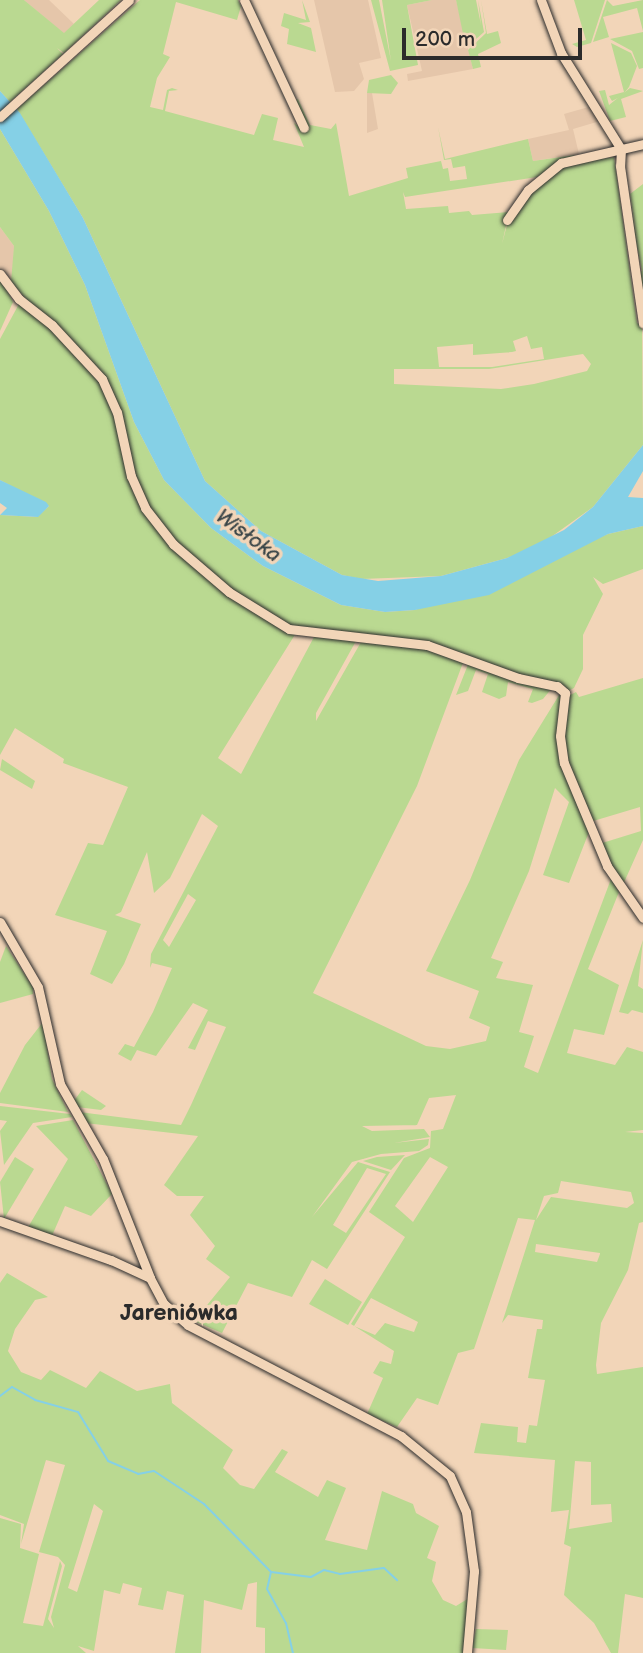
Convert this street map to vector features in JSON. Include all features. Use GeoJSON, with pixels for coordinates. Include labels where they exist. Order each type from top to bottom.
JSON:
{"type":"FeatureCollection","features":[{"type":"Feature","properties":{"kind":"street"},"geometry":{"type":"LineString","coordinates":[[0,117],[129,0]]}},
{"type":"Feature","properties":{"kind":"street"},"geometry":{"type":"LineString","coordinates":[[244,0],[304,128]]}},
{"type":"Feature","properties":{"kind":"street"},"geometry":{"type":"LineString","coordinates":[[541,0],[561,53],[621,149],[620,166],[643,323]]}},
{"type":"Feature","properties":{"kind":"street"},"geometry":{"type":"LineString","coordinates":[[507,220],[528,190],[561,163],[643,144]]}},
{"type":"Feature","properties":{"kind":"street"},"geometry":{"type":"LineString","coordinates":[[0,274],[19,299],[52,325],[102,379],[117,412],[131,476],[145,508],[173,544],[229,592],[289,629],[428,645],[518,678],[557,686],[565,693],[560,736],[564,763],[607,866],[643,918]]}},
{"type":"Feature","properties":{"kind":"street"},"geometry":{"type":"LineString","coordinates":[[0,922],[38,988],[60,1084],[103,1159],[149,1279],[164,1304],[188,1325],[401,1436],[450,1475],[466,1512],[474,1571],[467,1653]]}},
{"type":"Feature","properties":{"kind":"street"},"geometry":{"type":"LineString","coordinates":[[0,1221],[111,1260],[149,1279]]}},
{"type":"Feature","properties":{"kind":"shaded area"},"geometry":{"type":"Polygon","coordinates":[[[24,0],[49,0],[74,24],[64,34],[24,0]]]}},
{"type":"Feature","properties":{"kind":"shaded area"},"geometry":{"type":"Polygon","coordinates":[[[314,0],[368,0],[381,58],[359,63],[364,79],[354,91],[335,92],[314,0]]]}},
{"type":"Feature","properties":{"kind":"shaded area"},"geometry":{"type":"Polygon","coordinates":[[[432,0],[456,0],[473,69],[408,81],[407,74],[422,71],[407,5],[432,0]]]}},
{"type":"Feature","properties":{"kind":"shaded area"},"geometry":{"type":"Polygon","coordinates":[[[367,93],[372,93],[378,129],[367,133],[367,93]]]}},
{"type":"Feature","properties":{"kind":"shaded area"},"geometry":{"type":"Polygon","coordinates":[[[592,106],[600,121],[573,129],[579,154],[533,161],[528,139],[569,130],[564,114],[592,106]]]}},
{"type":"Feature","properties":{"kind":"shaded area"},"geometry":{"type":"Polygon","coordinates":[[[0,227],[14,246],[13,279],[7,287],[0,277],[0,227]]]}},
{"type":"Feature","properties":{"kind":"green space"},"geometry":{"type":"Polygon","coordinates":[[[0,0],[24,0],[64,33],[99,0],[121,0],[64,53],[57,48],[63,54],[10,102],[0,91],[0,0]]]}},
{"type":"Feature","properties":{"kind":"green space"},"geometry":{"type":"Polygon","coordinates":[[[140,0],[238,0],[241,6],[237,20],[176,2],[163,54],[170,57],[157,78],[150,107],[163,110],[167,90],[172,88],[178,90],[169,91],[165,111],[254,135],[262,114],[278,118],[273,140],[304,147],[294,123],[306,132],[294,101],[298,99],[310,125],[331,129],[336,123],[349,196],[408,178],[406,168],[441,161],[443,169],[448,168],[450,181],[467,179],[465,166],[453,168],[451,159],[444,160],[438,127],[445,159],[528,139],[533,161],[575,155],[537,177],[405,197],[403,192],[406,209],[448,206],[449,213],[469,211],[472,215],[509,212],[502,244],[508,221],[525,195],[561,165],[614,157],[637,323],[642,325],[643,445],[593,507],[537,547],[441,576],[361,579],[342,575],[261,531],[205,481],[83,218],[17,109],[140,0]],[[527,336],[513,341],[516,351],[512,352],[473,355],[473,344],[437,347],[439,367],[492,367],[544,359],[542,347],[531,349],[527,336]],[[583,354],[489,369],[394,369],[394,384],[501,389],[534,384],[587,371],[591,364],[583,354]]]}},
{"type":"Feature","properties":{"kind":"green space"},"geometry":{"type":"Polygon","coordinates":[[[302,0],[310,22],[298,23],[311,28],[316,52],[287,44],[289,29],[281,26],[284,13],[306,20],[302,0]]]}},
{"type":"Feature","properties":{"kind":"green space"},"geometry":{"type":"Polygon","coordinates":[[[371,0],[379,0],[391,61],[382,0],[432,0],[407,5],[418,65],[390,71],[371,0]]]}},
{"type":"Feature","properties":{"kind":"green space"},"geometry":{"type":"Polygon","coordinates":[[[456,0],[476,0],[481,25],[478,0],[484,32],[466,48],[456,0]]]}},
{"type":"Feature","properties":{"kind":"green space"},"geometry":{"type":"Polygon","coordinates":[[[481,0],[487,34],[498,31],[501,43],[478,54],[481,67],[473,69],[468,50],[486,33],[481,0]]]}},
{"type":"Feature","properties":{"kind":"green space"},"geometry":{"type":"Polygon","coordinates":[[[574,0],[605,0],[591,43],[577,47],[572,44],[586,40],[574,0]]]}},
{"type":"Feature","properties":{"kind":"green space"},"geometry":{"type":"Polygon","coordinates":[[[607,0],[613,6],[643,0],[643,31],[637,8],[603,17],[609,37],[593,42],[607,0]]]}},
{"type":"Feature","properties":{"kind":"green space"},"geometry":{"type":"Polygon","coordinates":[[[643,32],[643,68],[639,69],[632,51],[610,39],[643,32]]]}},
{"type":"Feature","properties":{"kind":"green space"},"geometry":{"type":"Polygon","coordinates":[[[611,43],[631,53],[637,66],[629,87],[622,96],[612,101],[609,96],[624,92],[611,43]]]}},
{"type":"Feature","properties":{"kind":"green space"},"geometry":{"type":"Polygon","coordinates":[[[391,75],[398,83],[391,94],[367,93],[369,80],[391,75]]]}},
{"type":"Feature","properties":{"kind":"green space"},"geometry":{"type":"Polygon","coordinates":[[[630,88],[643,91],[621,99],[626,117],[610,121],[599,91],[605,90],[609,105],[630,88]]]}},
{"type":"Feature","properties":{"kind":"green space"},"geometry":{"type":"Polygon","coordinates":[[[0,129],[49,211],[85,285],[134,422],[164,480],[211,528],[263,566],[341,605],[385,612],[415,610],[608,534],[643,526],[643,569],[603,584],[593,577],[603,594],[583,635],[583,669],[574,688],[568,691],[530,679],[440,645],[290,628],[260,611],[184,552],[139,494],[113,396],[11,282],[14,246],[0,227],[0,129]]]}},
{"type":"Feature","properties":{"kind":"green space"},"geometry":{"type":"Polygon","coordinates":[[[643,184],[643,314],[638,272],[642,271],[627,198],[629,194],[638,245],[630,194],[643,184]]]}},
{"type":"Feature","properties":{"kind":"green space"},"geometry":{"type":"Polygon","coordinates":[[[0,277],[13,302],[0,331],[0,277]]]}},
{"type":"Feature","properties":{"kind":"green space"},"geometry":{"type":"Polygon","coordinates":[[[20,302],[63,338],[109,395],[133,492],[191,563],[296,633],[218,758],[241,774],[314,637],[356,641],[316,713],[316,721],[361,642],[425,647],[464,660],[417,786],[313,993],[426,1046],[450,1049],[486,1041],[490,1027],[469,1018],[479,991],[426,971],[470,880],[519,760],[561,692],[557,732],[589,832],[569,883],[543,875],[569,802],[555,788],[529,871],[491,958],[503,962],[496,978],[533,985],[519,1032],[534,1036],[524,1067],[538,1073],[611,879],[619,892],[588,969],[619,985],[604,1035],[574,1029],[567,1053],[615,1065],[627,1047],[643,1052],[643,1130],[625,1132],[643,1133],[643,1222],[639,1223],[628,1270],[601,1323],[596,1365],[597,1374],[643,1367],[643,1598],[625,1594],[618,1653],[611,1653],[594,1623],[564,1595],[571,1547],[564,1544],[569,1510],[551,1512],[555,1460],[474,1453],[481,1423],[518,1427],[517,1442],[526,1443],[529,1425],[537,1426],[545,1380],[528,1378],[537,1329],[542,1329],[543,1320],[508,1315],[502,1323],[535,1220],[518,1218],[474,1349],[458,1353],[438,1405],[417,1398],[397,1427],[367,1414],[383,1378],[373,1373],[380,1361],[391,1364],[394,1351],[355,1326],[375,1335],[385,1323],[414,1332],[418,1322],[371,1298],[354,1326],[351,1324],[405,1237],[369,1212],[404,1158],[430,1148],[431,1131],[443,1129],[456,1095],[429,1098],[417,1125],[362,1126],[372,1131],[424,1129],[430,1137],[394,1143],[429,1139],[428,1145],[419,1151],[381,1154],[352,1162],[312,1217],[358,1162],[390,1172],[327,1269],[312,1260],[292,1297],[248,1283],[222,1333],[194,1321],[230,1277],[206,1259],[215,1246],[190,1215],[204,1196],[177,1196],[164,1185],[198,1136],[85,1123],[79,1112],[181,1125],[191,1105],[226,1027],[208,1021],[195,1050],[188,1048],[208,1010],[193,1003],[156,1056],[137,1050],[131,1061],[118,1054],[125,1044],[134,1047],[153,1012],[172,968],[152,963],[150,968],[151,954],[218,826],[202,814],[170,878],[154,893],[147,852],[121,912],[115,915],[141,924],[124,964],[112,984],[90,974],[107,931],[55,915],[88,843],[103,845],[128,787],[63,763],[64,759],[15,728],[0,755],[0,515],[37,517],[49,506],[0,480],[0,339],[20,302]],[[188,894],[163,940],[169,947],[196,900],[188,894]],[[430,1157],[395,1206],[413,1222],[448,1167],[430,1157]],[[367,1168],[333,1225],[346,1233],[386,1174],[367,1168]],[[561,1181],[558,1193],[544,1196],[536,1220],[551,1197],[627,1208],[634,1203],[631,1192],[561,1181]],[[536,1244],[535,1252],[597,1262],[600,1253],[536,1244]],[[575,1461],[569,1529],[612,1522],[611,1504],[591,1505],[591,1462],[575,1461]]]}},
{"type":"Feature","properties":{"kind":"green space"},"geometry":{"type":"Polygon","coordinates":[[[469,662],[552,688],[543,699],[532,703],[528,702],[533,689],[508,682],[506,696],[499,699],[482,692],[488,674],[476,670],[468,691],[456,695],[469,662]]]}},
{"type":"Feature","properties":{"kind":"green space"},"geometry":{"type":"Polygon","coordinates":[[[643,678],[643,840],[622,887],[599,844],[641,831],[640,807],[590,822],[564,753],[563,725],[570,695],[576,692],[579,697],[643,678]]]}},
{"type":"Feature","properties":{"kind":"green space"},"geometry":{"type":"Polygon","coordinates":[[[2,759],[35,781],[32,789],[0,770],[2,759]]]}},
{"type":"Feature","properties":{"kind":"green space"},"geometry":{"type":"Polygon","coordinates":[[[643,940],[638,986],[643,989],[643,1013],[632,1010],[628,1014],[619,1012],[643,940]]]}},
{"type":"Feature","properties":{"kind":"green space"},"geometry":{"type":"Polygon","coordinates":[[[6,946],[33,987],[33,994],[0,1003],[0,962],[6,946]]]}},
{"type":"Feature","properties":{"kind":"green space"},"geometry":{"type":"Polygon","coordinates":[[[43,1022],[52,1079],[68,1112],[0,1103],[0,1093],[25,1045],[43,1022]]]}},
{"type":"Feature","properties":{"kind":"green space"},"geometry":{"type":"Polygon","coordinates":[[[82,1090],[106,1106],[101,1110],[77,1107],[73,1102],[82,1090]]]}},
{"type":"Feature","properties":{"kind":"green space"},"geometry":{"type":"Polygon","coordinates":[[[0,1106],[70,1114],[72,1117],[33,1123],[4,1165],[0,1131],[7,1121],[0,1120],[0,1106]]]}},
{"type":"Feature","properties":{"kind":"green space"},"geometry":{"type":"Polygon","coordinates":[[[73,1120],[112,1194],[91,1216],[65,1206],[51,1238],[27,1229],[68,1159],[36,1126],[73,1120]]]}},
{"type":"Feature","properties":{"kind":"green space"},"geometry":{"type":"Polygon","coordinates":[[[405,1155],[391,1170],[363,1161],[377,1157],[405,1155]]]}},
{"type":"Feature","properties":{"kind":"green space"},"geometry":{"type":"Polygon","coordinates":[[[15,1157],[34,1169],[4,1219],[0,1182],[15,1157]]]}},
{"type":"Feature","properties":{"kind":"green space"},"geometry":{"type":"Polygon","coordinates":[[[7,1273],[48,1297],[35,1300],[15,1329],[8,1351],[21,1372],[41,1380],[50,1370],[86,1388],[100,1371],[137,1391],[170,1384],[172,1403],[233,1450],[223,1468],[240,1485],[254,1489],[282,1449],[288,1452],[275,1472],[318,1497],[327,1480],[346,1488],[325,1540],[367,1550],[382,1491],[413,1504],[416,1513],[439,1526],[427,1558],[436,1562],[432,1581],[443,1600],[456,1606],[469,1598],[463,1653],[265,1653],[265,1628],[256,1627],[257,1582],[248,1584],[242,1610],[204,1600],[201,1653],[175,1653],[184,1595],[167,1591],[163,1610],[138,1605],[142,1588],[123,1583],[120,1594],[104,1590],[94,1651],[78,1646],[86,1653],[0,1653],[0,1518],[21,1524],[20,1548],[39,1554],[23,1623],[43,1626],[60,1561],[62,1566],[48,1619],[54,1628],[51,1617],[65,1565],[58,1557],[39,1552],[65,1465],[46,1460],[21,1544],[24,1524],[0,1515],[0,1283],[7,1273]],[[94,1504],[68,1588],[77,1592],[103,1511],[94,1504]]]}},
{"type":"Feature","properties":{"kind":"green space"},"geometry":{"type":"Polygon","coordinates":[[[325,1279],[362,1302],[348,1325],[309,1304],[325,1279]]]}},
{"type":"Feature","properties":{"kind":"green space"},"geometry":{"type":"Polygon","coordinates":[[[476,1629],[508,1630],[506,1650],[472,1648],[476,1629]]]}},
{"type":"Feature","properties":{"kind":"water","name":"Wisłoka"},"geometry":{"type":"Polygon","coordinates":[[[0,91],[20,113],[83,218],[205,481],[261,531],[342,575],[378,581],[441,576],[507,558],[564,530],[593,507],[643,445],[643,471],[628,497],[643,498],[643,526],[608,534],[489,595],[415,610],[385,612],[341,605],[263,566],[211,528],[164,480],[134,422],[85,285],[49,211],[0,129],[0,91]]]}},
{"type":"Feature","properties":{"kind":"water"},"geometry":{"type":"Polygon","coordinates":[[[0,480],[46,502],[49,506],[38,517],[0,515],[7,508],[0,503],[0,480]]]}},
{"type":"Feature","properties":{"kind":"waterway"},"geometry":{"type":"LineString","coordinates":[[0,1396],[12,1387],[35,1400],[78,1412],[108,1461],[138,1474],[154,1471],[204,1504],[271,1572],[311,1577],[324,1570],[340,1574],[384,1568],[397,1580]]}},
{"type":"Feature","properties":{"kind":"waterway"},"geometry":{"type":"LineString","coordinates":[[271,1572],[267,1589],[286,1623],[293,1653]]}},
{"type":"Feature","properties":{"kind":"district","name":"Jareniówka"},"geometry":{"type":"Point","coordinates":[179,1313]}}]}
